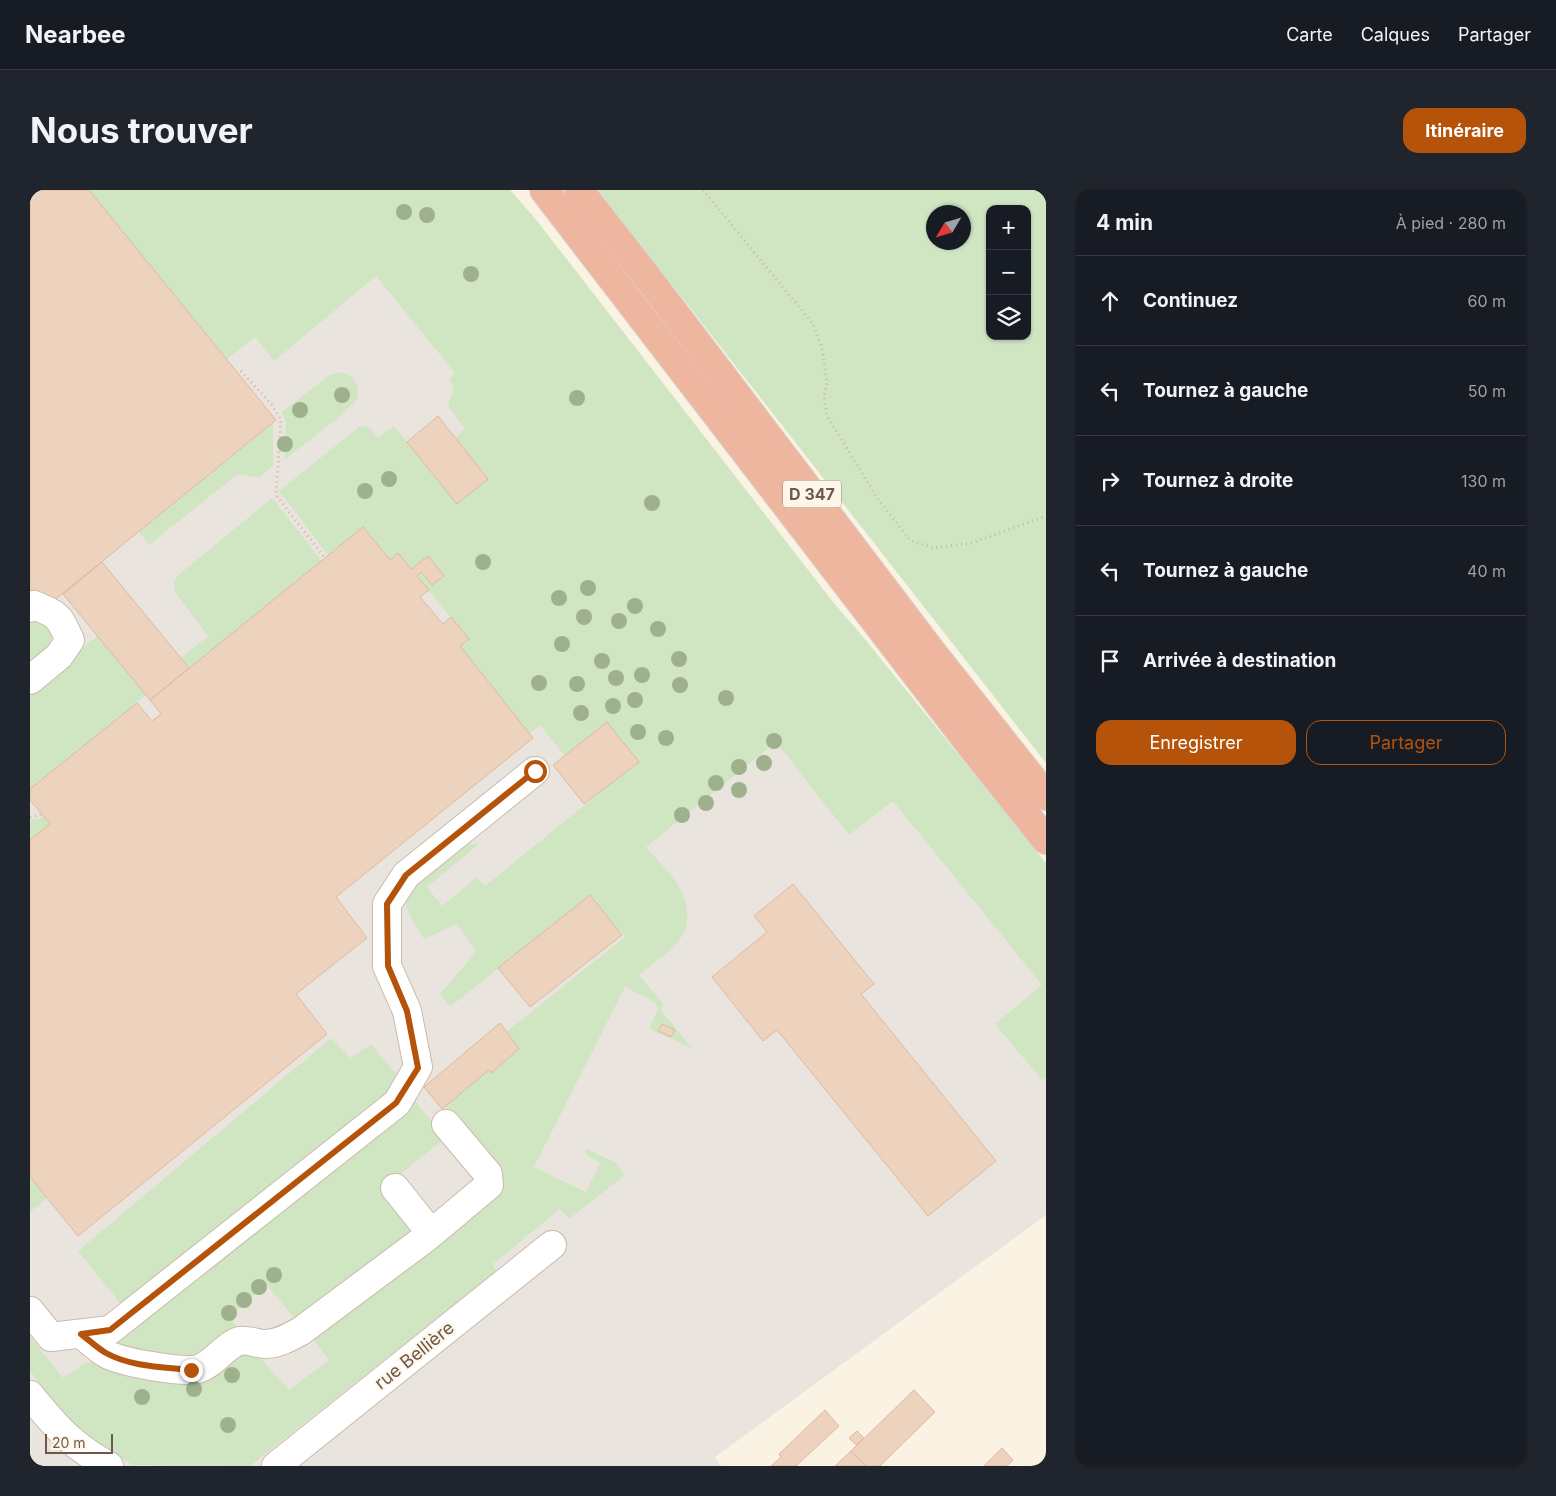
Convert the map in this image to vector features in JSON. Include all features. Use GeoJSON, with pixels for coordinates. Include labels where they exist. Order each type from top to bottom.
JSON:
{"type":"FeatureCollection","features":[{"type":"Feature","properties":{"kind":"highway","name":"D 347"},"geometry":{"type":"LineString","coordinates":[[544,190],[874,620],[1046,840]]}},
{"type":"Feature","properties":{"kind":"highway","name":"D 347"},"geometry":{"type":"LineString","coordinates":[[579,190],[672,309],[932,652],[1046,796]]}},
{"type":"Feature","properties":{"kind":"street"},"geometry":{"type":"LineString","coordinates":[[30,608],[34,604],[56,614],[70,640],[59,656],[30,680]]}},
{"type":"Feature","properties":{"kind":"street"},"geometry":{"type":"LineString","coordinates":[[30,1311],[51,1337],[110,1330],[396,1103],[418,1068],[407,1011],[388,966],[387,904],[406,875],[535,771]]}},
{"type":"Feature","properties":{"kind":"street"},"geometry":{"type":"LineString","coordinates":[[81,1334],[105,1353],[118,1359],[158,1367],[198,1369],[242,1340],[266,1344],[282,1341],[301,1331],[431,1233],[489,1185],[488,1174],[446,1124]]}},
{"type":"Feature","properties":{"kind":"street"},"geometry":{"type":"LineString","coordinates":[[396,1188],[431,1233]]}},
{"type":"Feature","properties":{"kind":"street","name":"rue Bellière"},"geometry":{"type":"LineString","coordinates":[[276,1466],[552,1245]]}},
{"type":"Feature","properties":{"kind":"street"},"geometry":{"type":"LineString","coordinates":[[30,1396],[59,1430],[78,1447],[109,1466]]}},
{"type":"Feature","properties":{"kind":"path"},"geometry":{"type":"LineString","coordinates":[[703,190],[814,324],[822,348],[827,383],[824,395],[827,416],[878,499],[910,540],[933,548],[972,543],[1046,516]]}},
{"type":"Feature","properties":{"kind":"path"},"geometry":{"type":"LineString","coordinates":[[241,370],[272,405],[281,420],[276,495],[325,558]]}},
{"type":"Feature","properties":{"kind":"path"},"geometry":{"type":"LineString","coordinates":[[30,817],[42,814]]}},
{"type":"Feature","properties":{"kind":"shaded area"},"geometry":{"type":"Polygon","coordinates":[[[30,190],[440,190],[1046,919],[1046,1215],[715,1457],[721,1466],[30,1466],[30,190]]]}},
{"type":"Feature","properties":{"kind":"green space"},"geometry":{"type":"Polygon","coordinates":[[[89,190],[510,190],[534,217],[833,602],[1046,863],[1046,1077],[1042,1080],[995,1024],[1042,985],[893,801],[849,835],[776,742],[646,847],[670,873],[682,893],[686,903],[687,914],[686,926],[679,941],[639,975],[664,1005],[660,1009],[692,1048],[649,1029],[658,1009],[655,1002],[625,987],[534,1167],[586,1192],[600,1163],[585,1154],[587,1149],[616,1163],[625,1175],[569,1219],[560,1209],[493,1264],[496,1271],[250,1466],[133,1465],[107,1450],[66,1416],[30,1371],[30,1337],[63,1378],[84,1364],[92,1362],[171,1376],[235,1351],[255,1352],[289,1390],[329,1360],[309,1334],[504,1182],[445,1106],[489,1070],[491,1072],[519,1049],[506,1032],[625,937],[590,895],[450,1007],[440,994],[476,952],[457,924],[424,939],[408,912],[406,894],[463,843],[479,844],[427,887],[442,906],[477,877],[485,886],[638,762],[565,756],[540,725],[529,734],[460,646],[468,639],[417,576],[421,572],[432,585],[444,576],[428,556],[411,569],[398,553],[390,560],[363,527],[328,555],[279,491],[362,426],[370,428],[378,437],[394,426],[457,503],[488,479],[455,438],[465,429],[448,406],[454,386],[449,379],[455,373],[376,276],[274,361],[255,337],[227,359],[89,190]]]}},
{"type":"Feature","properties":{"kind":"green space"},"geometry":{"type":"Polygon","coordinates":[[[598,190],[1046,190],[1046,763],[598,190]]]}},
{"type":"Feature","properties":{"kind":"green space"},"geometry":{"type":"Polygon","coordinates":[[[340,372],[350,376],[356,382],[358,390],[357,400],[337,419],[285,459],[286,422],[282,412],[328,376],[340,372]]]}},
{"type":"Feature","properties":{"kind":"green space"},"geometry":{"type":"Polygon","coordinates":[[[273,423],[273,466],[259,478],[238,474],[149,545],[139,532],[273,423]]]}},
{"type":"Feature","properties":{"kind":"green space"},"geometry":{"type":"Polygon","coordinates":[[[272,498],[322,561],[189,668],[181,658],[208,636],[175,592],[174,581],[177,576],[272,498]]]}},
{"type":"Feature","properties":{"kind":"green space"},"geometry":{"type":"Polygon","coordinates":[[[39,613],[54,630],[48,646],[30,665],[30,620],[39,613]]]}},
{"type":"Feature","properties":{"kind":"green space"},"geometry":{"type":"Polygon","coordinates":[[[97,636],[146,695],[30,789],[30,691],[97,636]]]}},
{"type":"Feature","properties":{"kind":"green space"},"geometry":{"type":"Polygon","coordinates":[[[44,817],[50,824],[30,840],[30,820],[44,817]]]}},
{"type":"Feature","properties":{"kind":"green space"},"geometry":{"type":"Polygon","coordinates":[[[331,1038],[351,1058],[371,1044],[396,1074],[397,1078],[392,1088],[126,1304],[122,1305],[78,1251],[331,1038]]]}},
{"type":"Feature","properties":{"kind":"green space"},"geometry":{"type":"Polygon","coordinates":[[[413,1098],[445,1138],[391,1182],[422,1234],[300,1325],[267,1285],[228,1317],[236,1325],[237,1330],[198,1363],[116,1344],[116,1340],[413,1098]]]}},
{"type":"Feature","properties":{"kind":"green space"},"geometry":{"type":"Polygon","coordinates":[[[30,1177],[47,1198],[30,1212],[30,1177]]]}},
{"type":"Feature","properties":{"kind":"building"},"geometry":{"type":"Polygon","coordinates":[[[30,190],[89,190],[276,420],[30,620],[30,190]]]}},
{"type":"Feature","properties":{"kind":"building"},"geometry":{"type":"Polygon","coordinates":[[[438,416],[488,479],[457,504],[407,442],[438,416]]]}},
{"type":"Feature","properties":{"kind":"building"},"geometry":{"type":"Polygon","coordinates":[[[363,527],[390,560],[398,553],[411,569],[428,556],[444,576],[432,585],[421,572],[417,576],[429,590],[420,597],[443,624],[451,617],[469,639],[460,646],[533,738],[336,897],[367,938],[296,994],[327,1034],[78,1236],[30,1177],[30,840],[50,824],[30,800],[30,789],[137,703],[152,721],[161,714],[150,700],[363,527]]]}},
{"type":"Feature","properties":{"kind":"building"},"geometry":{"type":"Polygon","coordinates":[[[102,562],[189,668],[150,700],[63,594],[102,562]]]}},
{"type":"Feature","properties":{"kind":"building"},"geometry":{"type":"Polygon","coordinates":[[[607,722],[639,762],[584,804],[553,765],[607,722]]]}},
{"type":"Feature","properties":{"kind":"building"},"geometry":{"type":"Polygon","coordinates":[[[793,884],[874,984],[861,994],[996,1161],[928,1216],[777,1030],[763,1041],[712,977],[767,932],[754,916],[793,884]]]}},
{"type":"Feature","properties":{"kind":"building"},"geometry":{"type":"Polygon","coordinates":[[[590,895],[622,935],[530,1007],[498,968],[590,895]]]}},
{"type":"Feature","properties":{"kind":"building"},"geometry":{"type":"Polygon","coordinates":[[[500,1023],[519,1049],[491,1073],[489,1070],[442,1109],[424,1087],[500,1023]]]}},
{"type":"Feature","properties":{"kind":"building"},"geometry":{"type":"Polygon","coordinates":[[[662,1024],[675,1030],[671,1037],[658,1031],[662,1024]]]}},
{"type":"Feature","properties":{"kind":"building"},"geometry":{"type":"Polygon","coordinates":[[[914,1390],[935,1412],[880,1466],[866,1466],[851,1451],[914,1390]]]}},
{"type":"Feature","properties":{"kind":"building"},"geometry":{"type":"Polygon","coordinates":[[[825,1410],[839,1426],[796,1466],[771,1466],[781,1457],[779,1454],[825,1410]]]}},
{"type":"Feature","properties":{"kind":"building"},"geometry":{"type":"Polygon","coordinates":[[[857,1431],[864,1438],[856,1445],[849,1438],[857,1431]]]}},
{"type":"Feature","properties":{"kind":"building"},"geometry":{"type":"Polygon","coordinates":[[[1002,1448],[1013,1460],[1007,1466],[984,1466],[1002,1448]]]}},
{"type":"Feature","properties":{"kind":"building"},"geometry":{"type":"Polygon","coordinates":[[[851,1451],[866,1466],[835,1466],[851,1451]]]}},
{"type":"Feature","properties":{"kind":"route"},"geometry":{"type":"LineString","coordinates":[[191,1370],[158,1367],[118,1359],[105,1353],[81,1334],[110,1330],[396,1103],[418,1068],[407,1011],[388,966],[387,904],[406,875],[535,771]]}}]}
